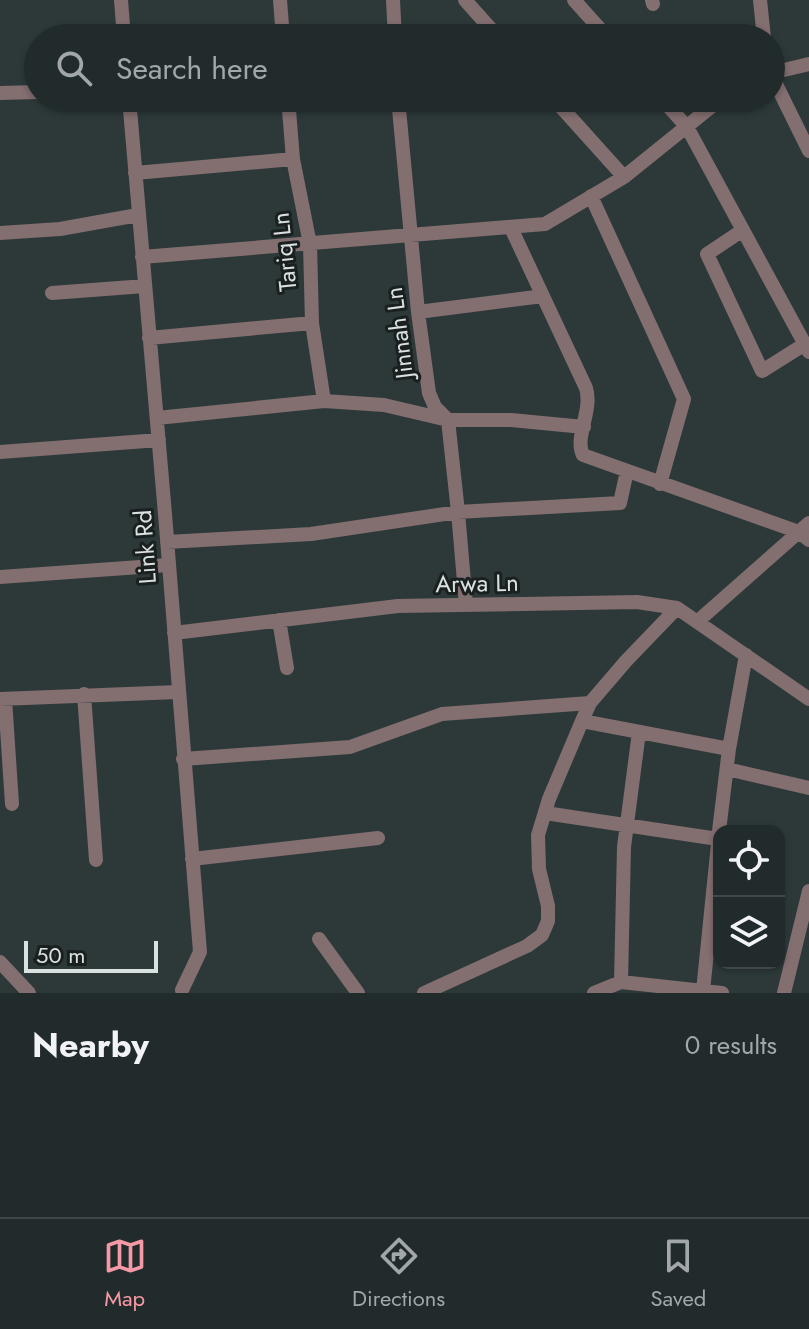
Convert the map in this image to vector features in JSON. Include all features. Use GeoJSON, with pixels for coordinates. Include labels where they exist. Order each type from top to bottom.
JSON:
{"type":"FeatureCollection","features":[{"type":"Feature","properties":{"kind":"street"},"geometry":{"type":"LineString","coordinates":[[121,0],[123,24]]}},
{"type":"Feature","properties":{"kind":"street"},"geometry":{"type":"LineString","coordinates":[[280,0],[282,24]]}},
{"type":"Feature","properties":{"kind":"street"},"geometry":{"type":"LineString","coordinates":[[393,0],[394,24]]}},
{"type":"Feature","properties":{"kind":"street"},"geometry":{"type":"LineString","coordinates":[[465,0],[486,24]]}},
{"type":"Feature","properties":{"kind":"street"},"geometry":{"type":"LineString","coordinates":[[574,0],[595,24]]}},
{"type":"Feature","properties":{"kind":"street"},"geometry":{"type":"LineString","coordinates":[[760,0],[763,24]]}},
{"type":"Feature","properties":{"kind":"street"},"geometry":{"type":"LineString","coordinates":[[785,70],[809,64]]}},
{"type":"Feature","properties":{"kind":"street"},"geometry":{"type":"LineString","coordinates":[[0,93],[24,92]]}},
{"type":"Feature","properties":{"kind":"street"},"geometry":{"type":"LineString","coordinates":[[785,102],[809,151]]}},
{"type":"Feature","properties":{"kind":"street","name":"Link Rd"},"geometry":{"type":"LineString","coordinates":[[130,112],[200,952],[179,992]]}},
{"type":"Feature","properties":{"kind":"street","name":"Tariq Ln"},"geometry":{"type":"LineString","coordinates":[[289,112],[293,159],[310,244],[312,323],[324,401]]}},
{"type":"Feature","properties":{"kind":"street","name":"Jinnah Ln"},"geometry":{"type":"LineString","coordinates":[[399,112],[418,312],[429,393],[435,407],[448,420],[466,605]]}},
{"type":"Feature","properties":{"kind":"street"},"geometry":{"type":"LineString","coordinates":[[566,112],[624,177]]}},
{"type":"Feature","properties":{"kind":"street"},"geometry":{"type":"LineString","coordinates":[[674,112],[687,127],[743,230],[807,348],[762,371],[707,254],[743,230]]}},
{"type":"Feature","properties":{"kind":"street"},"geometry":{"type":"LineString","coordinates":[[142,257],[545,224],[624,177],[705,112]]}},
{"type":"Feature","properties":{"kind":"street"},"geometry":{"type":"LineString","coordinates":[[135,173],[293,159]]}},
{"type":"Feature","properties":{"kind":"street"},"geometry":{"type":"LineString","coordinates":[[591,196],[684,399],[660,484]]}},
{"type":"Feature","properties":{"kind":"street"},"geometry":{"type":"LineString","coordinates":[[0,233],[60,229],[138,215]]}},
{"type":"Feature","properties":{"kind":"street"},"geometry":{"type":"LineString","coordinates":[[511,228],[586,388],[589,398],[580,442],[583,455],[806,532]]}},
{"type":"Feature","properties":{"kind":"street"},"geometry":{"type":"LineString","coordinates":[[52,293],[145,286]]}},
{"type":"Feature","properties":{"kind":"street"},"geometry":{"type":"LineString","coordinates":[[418,312],[543,296]]}},
{"type":"Feature","properties":{"kind":"street"},"geometry":{"type":"LineString","coordinates":[[149,338],[312,323]]}},
{"type":"Feature","properties":{"kind":"street"},"geometry":{"type":"LineString","coordinates":[[157,418],[324,401],[384,405],[448,420],[511,420],[584,427]]}},
{"type":"Feature","properties":{"kind":"street"},"geometry":{"type":"LineString","coordinates":[[0,452],[159,440]]}},
{"type":"Feature","properties":{"kind":"street"},"geometry":{"type":"LineString","coordinates":[[167,542],[311,534],[458,512],[620,503],[627,471]]}},
{"type":"Feature","properties":{"kind":"street"},"geometry":{"type":"LineString","coordinates":[[698,621],[806,532]]}},
{"type":"Feature","properties":{"kind":"street"},"geometry":{"type":"LineString","coordinates":[[0,577],[168,565]]}},
{"type":"Feature","properties":{"kind":"street","name":"Arwa Ln"},"geometry":{"type":"LineString","coordinates":[[174,633],[398,606],[637,602],[677,608]]}},
{"type":"Feature","properties":{"kind":"street"},"geometry":{"type":"LineString","coordinates":[[424,993],[527,946],[542,935],[548,921],[548,906],[539,869],[538,835],[582,721],[590,703],[677,608],[809,699]]}},
{"type":"Feature","properties":{"kind":"street"},"geometry":{"type":"LineString","coordinates":[[279,620],[287,668]]}},
{"type":"Feature","properties":{"kind":"street"},"geometry":{"type":"LineString","coordinates":[[720,825],[729,749],[746,655]]}},
{"type":"Feature","properties":{"kind":"street"},"geometry":{"type":"LineString","coordinates":[[12,804],[2,699],[178,692]]}},
{"type":"Feature","properties":{"kind":"street"},"geometry":{"type":"LineString","coordinates":[[84,694],[96,860]]}},
{"type":"Feature","properties":{"kind":"street"},"geometry":{"type":"LineString","coordinates":[[183,759],[350,747],[442,714],[590,703]]}},
{"type":"Feature","properties":{"kind":"street"},"geometry":{"type":"LineString","coordinates":[[582,721],[729,749]]}},
{"type":"Feature","properties":{"kind":"street"},"geometry":{"type":"LineString","coordinates":[[621,982],[624,847],[639,732]]}},
{"type":"Feature","properties":{"kind":"street"},"geometry":{"type":"LineString","coordinates":[[727,769],[809,788]]}},
{"type":"Feature","properties":{"kind":"street"},"geometry":{"type":"LineString","coordinates":[[545,813],[626,826],[713,834]]}},
{"type":"Feature","properties":{"kind":"street"},"geometry":{"type":"LineString","coordinates":[[192,859],[378,838]]}},
{"type":"Feature","properties":{"kind":"street"},"geometry":{"type":"LineString","coordinates":[[784,993],[809,891]]}},
{"type":"Feature","properties":{"kind":"street"},"geometry":{"type":"LineString","coordinates":[[703,991],[713,894]]}},
{"type":"Feature","properties":{"kind":"street"},"geometry":{"type":"LineString","coordinates":[[319,939],[358,993]]}},
{"type":"Feature","properties":{"kind":"street"},"geometry":{"type":"LineString","coordinates":[[0,962],[29,993]]}},
{"type":"Feature","properties":{"kind":"street"},"geometry":{"type":"LineString","coordinates":[[459,977],[467,993]]}},
{"type":"Feature","properties":{"kind":"street"},"geometry":{"type":"LineString","coordinates":[[8,993],[13,978]]}},
{"type":"Feature","properties":{"kind":"street"},"geometry":{"type":"LineString","coordinates":[[594,993],[621,982],[671,990],[722,993]]}}]}
